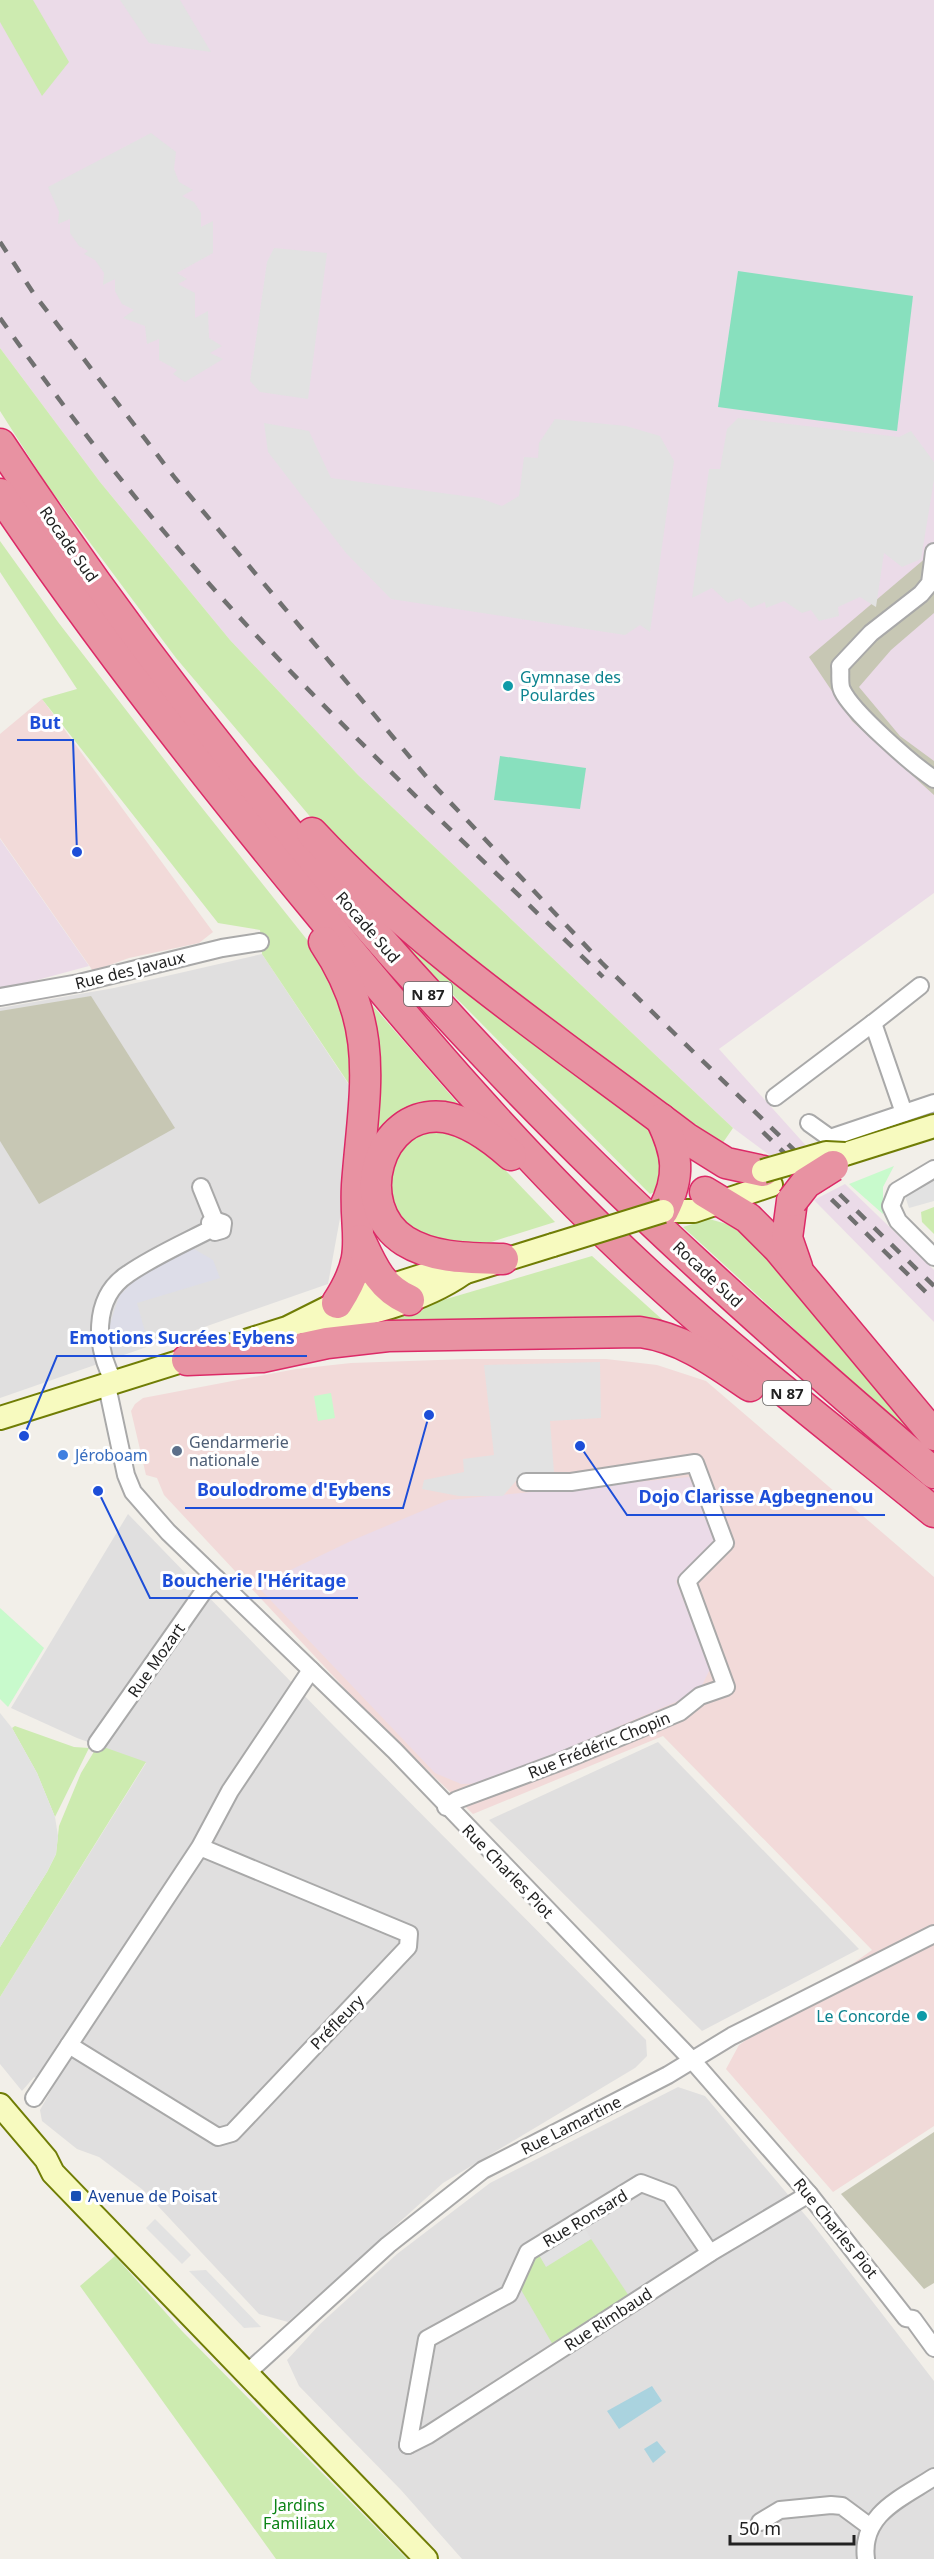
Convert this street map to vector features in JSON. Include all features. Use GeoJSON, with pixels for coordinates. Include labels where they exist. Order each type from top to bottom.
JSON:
{"type":"FeatureCollection","features":[{"type":"Feature","properties":{"kind":"highway","name":"Rocade Sud"},"geometry":{"type":"LineString","coordinates":[[0,444],[72,549],[175,690],[288,832],[387,948],[488,1059],[597,1168],[743,1306],[934,1473]]}},
{"type":"Feature","properties":{"kind":"highway","name":"Rocade Sud"},"geometry":{"type":"LineString","coordinates":[[0,494],[121,665],[249,829],[439,1057],[547,1173],[643,1269],[707,1328],[934,1513]]}},
{"type":"Feature","properties":{"kind":"highway"},"geometry":{"type":"LineString","coordinates":[[72,549],[295,814],[367,888],[423,939],[711,1156],[776,1185],[806,1183],[839,1160]]}},
{"type":"Feature","properties":{"kind":"highway","name":"N 87"},"geometry":{"type":"LineString","coordinates":[[249,829],[333,955],[363,1034],[366,1068],[365,1119],[357,1199],[360,1240]]}},
{"type":"Feature","properties":{"kind":"highway"},"geometry":{"type":"LineString","coordinates":[[503,1259],[457,1257],[426,1251],[397,1236],[386,1223],[377,1202],[376,1171],[386,1147],[404,1128],[420,1119],[437,1117],[460,1122],[480,1132],[507,1152],[643,1269]]}},
{"type":"Feature","properties":{"kind":"highway"},"geometry":{"type":"LineString","coordinates":[[661,1119],[673,1144],[675,1158],[675,1184],[663,1211]]}},
{"type":"Feature","properties":{"kind":"highway"},"geometry":{"type":"LineString","coordinates":[[776,1185],[787,1238],[800,1272]]}},
{"type":"Feature","properties":{"kind":"highway"},"geometry":{"type":"LineString","coordinates":[[714,1197],[748,1218],[800,1272],[843,1329],[934,1435]]}},
{"type":"Feature","properties":{"kind":"highway"},"geometry":{"type":"LineString","coordinates":[[360,1240],[373,1268],[398,1293]]}},
{"type":"Feature","properties":{"kind":"highway"},"geometry":{"type":"LineString","coordinates":[[338,1303],[352,1278],[360,1240]]}},
{"type":"Feature","properties":{"kind":"highway"},"geometry":{"type":"LineString","coordinates":[[187,1360],[262,1356],[327,1343],[388,1336],[573,1331],[648,1333],[705,1354],[934,1513]]}},
{"type":"Feature","properties":{"kind":"main road"},"geometry":{"type":"LineString","coordinates":[[287,1328],[333,1321],[443,1271],[466,1272],[663,1211],[683,1199],[714,1197],[776,1185],[826,1153],[839,1160],[934,1126]]}},
{"type":"Feature","properties":{"kind":"main road"},"geometry":{"type":"LineString","coordinates":[[0,1418],[287,1328],[338,1303],[398,1293]]}},
{"type":"Feature","properties":{"kind":"main road"},"geometry":{"type":"LineString","coordinates":[[0,2105],[46,2159],[53,2173],[426,2559]]}},
{"type":"Feature","properties":{"kind":"main road"},"geometry":{"type":"LineString","coordinates":[[0,2124],[39,2167],[53,2173]]}},
{"type":"Feature","properties":{"kind":"street"},"geometry":{"type":"LineString","coordinates":[[934,552],[930,583],[921,594],[871,633],[840,666],[841,689],[853,705],[912,764],[934,779]]}},
{"type":"Feature","properties":{"kind":"street","name":"Rue des Javaux"},"geometry":{"type":"LineString","coordinates":[[0,997],[79,983],[222,948],[260,942]]}},
{"type":"Feature","properties":{"kind":"street"},"geometry":{"type":"LineString","coordinates":[[775,1097],[920,986]]}},
{"type":"Feature","properties":{"kind":"street"},"geometry":{"type":"LineString","coordinates":[[873,1023],[904,1113]]}},
{"type":"Feature","properties":{"kind":"street"},"geometry":{"type":"LineString","coordinates":[[809,1123],[830,1138],[934,1103]]}},
{"type":"Feature","properties":{"kind":"street"},"geometry":{"type":"LineString","coordinates":[[934,1169],[897,1191],[891,1206],[898,1221],[934,1257]]}},
{"type":"Feature","properties":{"kind":"street","name":"Rue Charles Piot"},"geometry":{"type":"LineString","coordinates":[[201,1187],[212,1224],[126,1275],[112,1292],[103,1311],[99,1339],[111,1385],[130,1486],[168,1532],[395,1751],[446,1807],[692,2060],[809,2194],[906,2318],[913,2319],[934,2348]]}},
{"type":"Feature","properties":{"kind":"street","name":"Rue Frédéric Chopin"},"geometry":{"type":"LineString","coordinates":[[446,1807],[457,1800],[562,1761],[680,1712],[700,1696],[726,1687],[687,1581],[725,1543],[695,1463],[571,1482],[526,1482]]}},
{"type":"Feature","properties":{"kind":"street","name":"Rue Mozart"},"geometry":{"type":"LineString","coordinates":[[98,1743],[206,1588],[217,1579]]}},
{"type":"Feature","properties":{"kind":"street"},"geometry":{"type":"LineString","coordinates":[[34,2098],[200,1847],[230,1791],[311,1670]]}},
{"type":"Feature","properties":{"kind":"street","name":"Préfleury"},"geometry":{"type":"LineString","coordinates":[[69,2045],[218,2137],[232,2133],[408,1947],[409,1934],[200,1847]]}},
{"type":"Feature","properties":{"kind":"street","name":"Rue Lamartine"},"geometry":{"type":"LineString","coordinates":[[247,2373],[395,2239],[483,2170],[668,2075],[732,2036],[934,1934]]}},
{"type":"Feature","properties":{"kind":"street","name":"Rue Ronsard"},"geometry":{"type":"LineString","coordinates":[[408,2445],[427,2339],[509,2294],[528,2252],[641,2183],[670,2193],[710,2253]]}},
{"type":"Feature","properties":{"kind":"street","name":"Rue Rimbaud"},"geometry":{"type":"LineString","coordinates":[[408,2445],[428,2435],[710,2253],[809,2194]]}},
{"type":"Feature","properties":{"kind":"street"},"geometry":{"type":"LineString","coordinates":[[866,2559],[865,2544],[869,2526],[888,2508],[934,2476]]}},
{"type":"Feature","properties":{"kind":"street"},"geometry":{"type":"LineString","coordinates":[[760,2522],[780,2510],[837,2505],[869,2526]]}},
{"type":"Feature","properties":{"kind":"shaded area"},"geometry":{"type":"Polygon","coordinates":[[[0,0],[934,0],[934,893],[719,1049],[809,1149],[776,1160],[733,1128],[358,775],[230,640],[100,482],[0,348],[0,0]]]}},
{"type":"Feature","properties":{"kind":"shaded area"},"geometry":{"type":"Polygon","coordinates":[[[120,0],[180,0],[211,52],[149,43],[120,0]]]}},
{"type":"Feature","properties":{"kind":"shaded area"},"geometry":{"type":"Polygon","coordinates":[[[151,133],[176,152],[174,169],[179,182],[193,190],[182,196],[194,202],[201,213],[201,227],[213,221],[213,253],[177,273],[187,279],[178,284],[195,293],[195,318],[208,311],[209,338],[222,346],[210,353],[223,359],[185,382],[173,374],[177,370],[159,360],[159,339],[147,344],[145,326],[123,318],[134,310],[122,304],[115,291],[115,279],[103,285],[104,273],[95,260],[84,254],[88,251],[79,246],[70,233],[70,219],[58,224],[59,212],[48,187],[151,133]]]}},
{"type":"Feature","properties":{"kind":"shaded area"},"geometry":{"type":"Polygon","coordinates":[[[274,248],[327,253],[308,399],[260,392],[250,381],[267,262],[274,248]]]}},
{"type":"Feature","properties":{"kind":"shaded area"},"geometry":{"type":"Polygon","coordinates":[[[738,418],[899,437],[911,431],[934,462],[934,480],[921,559],[902,567],[884,553],[876,607],[860,597],[838,607],[839,616],[819,621],[811,610],[802,613],[784,601],[766,608],[765,602],[751,608],[740,598],[728,603],[712,588],[692,598],[709,469],[720,469],[727,429],[738,418]]]}},
{"type":"Feature","properties":{"kind":"shaded area"},"geometry":{"type":"Polygon","coordinates":[[[555,419],[626,426],[660,436],[674,461],[650,632],[640,625],[625,635],[391,599],[346,553],[268,452],[264,423],[309,431],[331,478],[479,498],[502,506],[519,496],[524,457],[538,458],[539,443],[555,419]]]}},
{"type":"Feature","properties":{"kind":"shaded area"},"geometry":{"type":"Polygon","coordinates":[[[934,551],[934,613],[891,650],[859,687],[900,736],[934,761],[934,795],[852,721],[809,657],[934,551]]]}},
{"type":"Feature","properties":{"kind":"shaded area"},"geometry":{"type":"Polygon","coordinates":[[[42,699],[213,932],[199,943],[129,958],[93,971],[0,838],[0,734],[42,699]]]}},
{"type":"Feature","properties":{"kind":"shaded area"},"geometry":{"type":"Polygon","coordinates":[[[0,839],[89,966],[0,990],[0,839]]]}},
{"type":"Feature","properties":{"kind":"shaded area"},"geometry":{"type":"Polygon","coordinates":[[[262,954],[361,1103],[328,1284],[0,1398],[0,1008],[114,988],[262,954]]]}},
{"type":"Feature","properties":{"kind":"shaded area"},"geometry":{"type":"Polygon","coordinates":[[[91,996],[175,1128],[39,1204],[0,1141],[0,1011],[91,996]]]}},
{"type":"Feature","properties":{"kind":"shaded area"},"geometry":{"type":"Polygon","coordinates":[[[934,1180],[934,1201],[909,1208],[905,1196],[934,1180]]]}},
{"type":"Feature","properties":{"kind":"shaded area"},"geometry":{"type":"Polygon","coordinates":[[[845,1184],[934,1270],[934,1322],[814,1200],[845,1184]]]}},
{"type":"Feature","properties":{"kind":"shaded area"},"geometry":{"type":"Polygon","coordinates":[[[189,1246],[213,1260],[220,1278],[137,1303],[147,1339],[112,1350],[108,1331],[119,1296],[137,1278],[189,1246]]]}},
{"type":"Feature","properties":{"kind":"shaded area"},"geometry":{"type":"Polygon","coordinates":[[[467,1359],[606,1359],[657,1365],[706,1381],[934,1577],[934,2126],[833,2192],[726,2069],[739,2045],[872,1950],[663,1736],[473,1814],[365,1710],[164,1495],[157,1478],[146,1475],[131,1411],[135,1404],[143,1398],[296,1369],[351,1363],[467,1359]]]}},
{"type":"Feature","properties":{"kind":"shaded area"},"geometry":{"type":"Polygon","coordinates":[[[600,1362],[601,1418],[550,1421],[554,1472],[521,1475],[503,1496],[459,1496],[422,1489],[424,1480],[464,1472],[463,1459],[494,1455],[484,1365],[600,1362]]]}},
{"type":"Feature","properties":{"kind":"shaded area"},"geometry":{"type":"Polygon","coordinates":[[[689,1477],[719,1541],[676,1581],[710,1669],[699,1692],[486,1783],[461,1784],[435,1773],[257,1586],[353,1540],[448,1500],[689,1477]]]}},
{"type":"Feature","properties":{"kind":"shaded area"},"geometry":{"type":"Polygon","coordinates":[[[128,1514],[329,1721],[646,2040],[647,2056],[635,2068],[443,2183],[288,2322],[259,2314],[143,2190],[99,2157],[77,2149],[42,2121],[40,2110],[53,2087],[34,2077],[22,2091],[0,2064],[0,1997],[146,1763],[77,1738],[11,1708],[128,1514]]]}},
{"type":"Feature","properties":{"kind":"shaded area"},"geometry":{"type":"Polygon","coordinates":[[[0,1713],[12,1728],[37,1773],[55,1817],[58,1836],[56,1854],[47,1872],[0,1947],[0,1713]]]}},
{"type":"Feature","properties":{"kind":"shaded area"},"geometry":{"type":"Polygon","coordinates":[[[658,1742],[859,1949],[702,2031],[489,1820],[658,1742]]]}},
{"type":"Feature","properties":{"kind":"shaded area"},"geometry":{"type":"Polygon","coordinates":[[[678,2087],[705,2096],[811,2222],[934,2381],[934,2559],[462,2559],[401,2490],[299,2386],[287,2360],[320,2324],[397,2254],[490,2183],[678,2087]]]}},
{"type":"Feature","properties":{"kind":"shaded area"},"geometry":{"type":"Polygon","coordinates":[[[934,2132],[934,2283],[924,2289],[841,2194],[934,2132]]]}},
{"type":"Feature","properties":{"kind":"shaded area"},"geometry":{"type":"Polygon","coordinates":[[[155,2219],[191,2255],[182,2264],[146,2228],[155,2219]]]}},
{"type":"Feature","properties":{"kind":"shaded area"},"geometry":{"type":"Polygon","coordinates":[[[583,2225],[591,2239],[546,2267],[538,2253],[583,2225]]]}},
{"type":"Feature","properties":{"kind":"shaded area"},"geometry":{"type":"Polygon","coordinates":[[[206,2270],[261,2327],[244,2328],[189,2271],[206,2270]]]}},
{"type":"Feature","properties":{"kind":"green space"},"geometry":{"type":"Polygon","coordinates":[[[0,0],[33,0],[69,62],[42,96],[0,22],[0,0]]]}},
{"type":"Feature","properties":{"kind":"green space"},"geometry":{"type":"Polygon","coordinates":[[[738,271],[913,296],[897,431],[718,407],[738,271]]]}},
{"type":"Feature","properties":{"kind":"green space"},"geometry":{"type":"Polygon","coordinates":[[[0,348],[100,482],[230,640],[358,775],[733,1128],[722,1144],[518,997],[419,918],[324,833],[176,658],[47,485],[0,411],[0,348]]]}},
{"type":"Feature","properties":{"kind":"green space"},"geometry":{"type":"Polygon","coordinates":[[[0,541],[58,622],[312,946],[343,1004],[359,1076],[351,1087],[262,954],[260,930],[218,923],[42,699],[77,689],[0,572],[0,541]]]}},
{"type":"Feature","properties":{"kind":"green space"},"geometry":{"type":"Polygon","coordinates":[[[500,756],[586,768],[580,809],[494,800],[500,756]]]}},
{"type":"Feature","properties":{"kind":"green space"},"geometry":{"type":"Polygon","coordinates":[[[380,921],[654,1129],[667,1159],[664,1188],[650,1194],[380,921]]]}},
{"type":"Feature","properties":{"kind":"green space"},"geometry":{"type":"Polygon","coordinates":[[[367,999],[460,1106],[371,1157],[367,999]]]}},
{"type":"Feature","properties":{"kind":"green space"},"geometry":{"type":"Polygon","coordinates":[[[419,1132],[455,1132],[484,1148],[555,1222],[488,1243],[436,1242],[404,1227],[387,1188],[395,1153],[419,1132]]]}},
{"type":"Feature","properties":{"kind":"green space"},"geometry":{"type":"Polygon","coordinates":[[[894,1166],[883,1187],[883,1214],[849,1184],[894,1166]]]}},
{"type":"Feature","properties":{"kind":"green space"},"geometry":{"type":"Polygon","coordinates":[[[934,1207],[934,1234],[922,1222],[921,1212],[934,1207]]]}},
{"type":"Feature","properties":{"kind":"green space"},"geometry":{"type":"Polygon","coordinates":[[[709,1219],[727,1224],[761,1245],[934,1444],[934,1457],[683,1227],[709,1219]]]}},
{"type":"Feature","properties":{"kind":"green space"},"geometry":{"type":"Polygon","coordinates":[[[592,1256],[666,1323],[338,1331],[592,1256]]]}},
{"type":"Feature","properties":{"kind":"green space"},"geometry":{"type":"Polygon","coordinates":[[[331,1393],[335,1418],[318,1421],[314,1396],[331,1393]]]}},
{"type":"Feature","properties":{"kind":"green space"},"geometry":{"type":"Polygon","coordinates":[[[0,1608],[44,1648],[8,1707],[0,1699],[0,1608]]]}},
{"type":"Feature","properties":{"kind":"green space"},"geometry":{"type":"Polygon","coordinates":[[[15,1726],[74,1747],[89,1748],[55,1817],[37,1773],[12,1728],[15,1726]]]}},
{"type":"Feature","properties":{"kind":"green space"},"geometry":{"type":"Polygon","coordinates":[[[98,1745],[146,1762],[0,1997],[0,1947],[56,1854],[59,1826],[81,1773],[98,1745]]]}},
{"type":"Feature","properties":{"kind":"green space"},"geometry":{"type":"Polygon","coordinates":[[[591,2239],[629,2296],[553,2345],[520,2288],[528,2262],[540,2256],[546,2266],[591,2239]]]}},
{"type":"Feature","properties":{"kind":"green space","name":"Jardins Familiaux"},"geometry":{"type":"Polygon","coordinates":[[[115,2256],[182,2331],[407,2559],[276,2559],[80,2286],[115,2256]]]}},
{"type":"Feature","properties":{"kind":"water"},"geometry":{"type":"Polygon","coordinates":[[[652,2386],[662,2401],[619,2429],[607,2411],[652,2386]]]}},
{"type":"Feature","properties":{"kind":"water"},"geometry":{"type":"Polygon","coordinates":[[[657,2441],[666,2452],[653,2463],[644,2449],[657,2441]]]}},
{"type":"Feature","properties":{"kind":"railway"},"geometry":{"type":"LineString","coordinates":[[0,242],[34,294],[175,478],[430,781],[602,963],[934,1286]]}},
{"type":"Feature","properties":{"kind":"railway"},"geometry":{"type":"LineString","coordinates":[[0,318],[105,459],[222,599],[328,710],[603,977]]}},
{"type":"Feature","properties":{"kind":"railway"},"geometry":{"type":"LineString","coordinates":[[763,1132],[934,1300]]}},
{"type":"Feature","properties":{"kind":"place","name":"Gymnase des Poulardes"},"geometry":{"type":"Point","coordinates":[508,686]}},
{"type":"Feature","properties":{"kind":"place","name":"But"},"geometry":{"type":"Point","coordinates":[77,852]}},
{"type":"Feature","properties":{"kind":"place","name":"Boulodrome d'Eybens"},"geometry":{"type":"Point","coordinates":[429,1415]}},
{"type":"Feature","properties":{"kind":"place","name":"Emotions Sucrées Eybens"},"geometry":{"type":"Point","coordinates":[24,1436]}},
{"type":"Feature","properties":{"kind":"place","name":"Dojo Clarisse Agbegnenou"},"geometry":{"type":"Point","coordinates":[580,1446]}},
{"type":"Feature","properties":{"kind":"place","name":"Gendarmerie nationale"},"geometry":{"type":"Point","coordinates":[177,1451]}},
{"type":"Feature","properties":{"kind":"place","name":"Jéroboam"},"geometry":{"type":"Point","coordinates":[63,1455]}},
{"type":"Feature","properties":{"kind":"place","name":"Boucherie l'Héritage"},"geometry":{"type":"Point","coordinates":[98,1491]}},
{"type":"Feature","properties":{"kind":"place","name":"Le Concorde"},"geometry":{"type":"Point","coordinates":[922,2016]}},
{"type":"Feature","properties":{"kind":"place","name":"Avenue de Poisat"},"geometry":{"type":"Point","coordinates":[76,2196]}}]}
